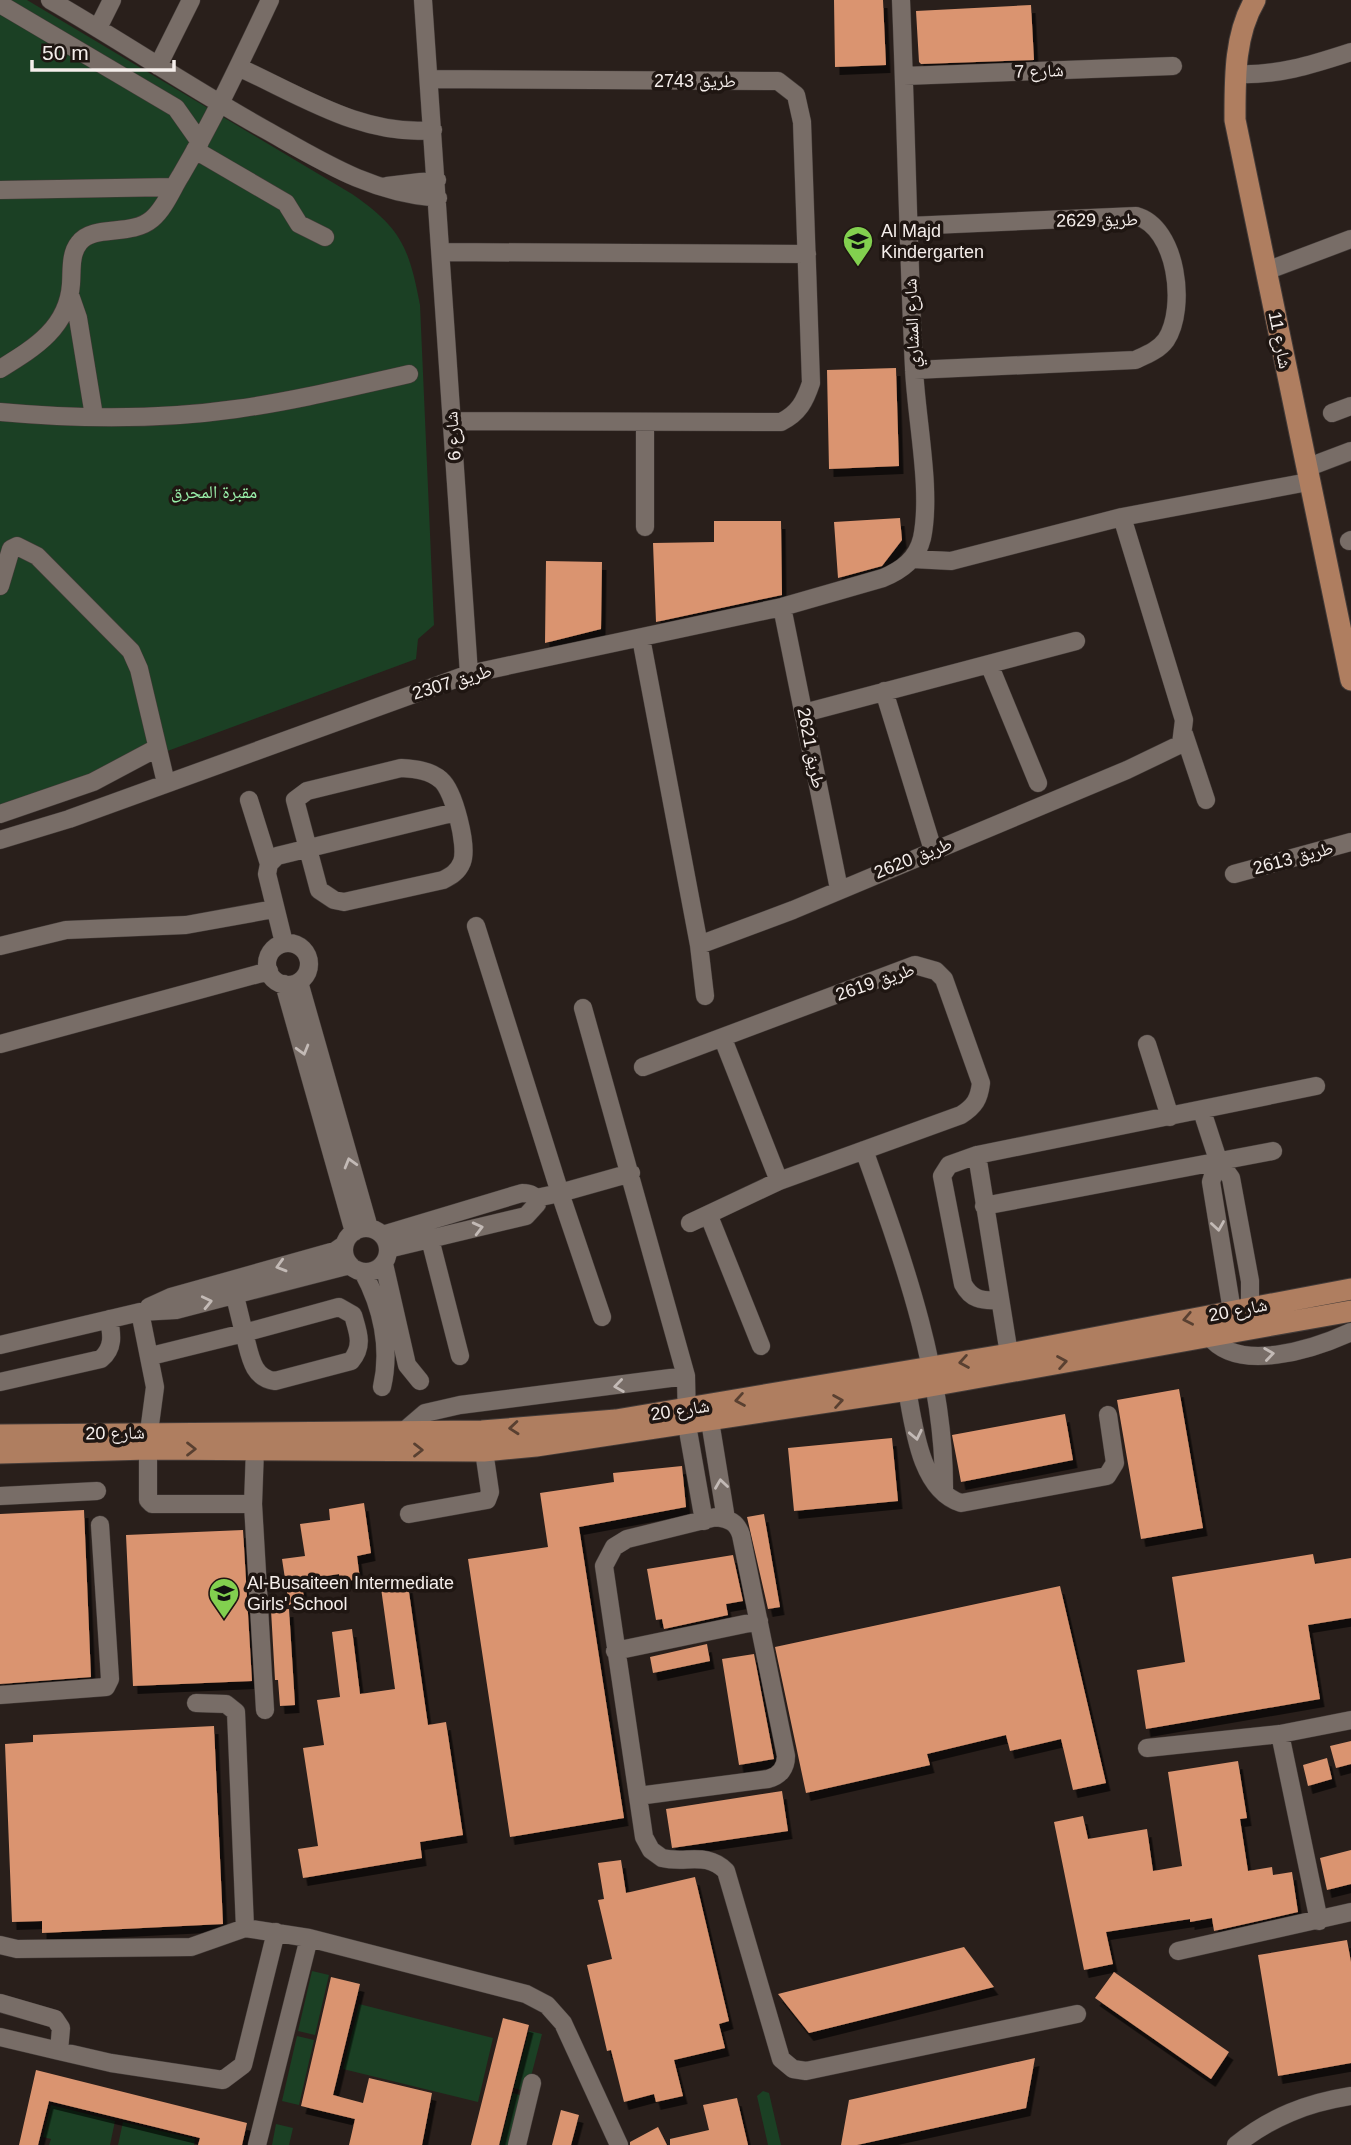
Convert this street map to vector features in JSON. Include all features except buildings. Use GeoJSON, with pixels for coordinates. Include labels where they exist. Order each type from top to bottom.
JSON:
{"type":"FeatureCollection","features":[{"type":"Feature","properties":{"kind":"main road","name":"شارع 11"},"geometry":{"type":"LineString","coordinates":[[1251,4],[1235,74],[1235,120],[1307,475],[1348,640],[1351,680]]}},
{"type":"Feature","properties":{"kind":"main road","name":"شارع 20"},"geometry":{"type":"LineString","coordinates":[[1011,1363],[1243,1315],[1351,1289]]}},
{"type":"Feature","properties":{"kind":"main road","name":"شارع 20"},"geometry":{"type":"LineString","coordinates":[[0,1435],[149,1441],[255,1449],[484,1451],[1011,1363],[1209,1336],[1243,1315],[1351,1311]]}},
{"type":"Feature","properties":{"kind":"main road","name":"شارع 20"},"geometry":{"type":"LineString","coordinates":[[0,1453],[149,1441],[404,1431],[482,1431],[697,1415]]}},
{"type":"Feature","properties":{"kind":"street"},"geometry":{"type":"LineString","coordinates":[[50,0],[218,104],[349,178],[438,198]]}},
{"type":"Feature","properties":{"kind":"street"},"geometry":{"type":"LineString","coordinates":[[98,28],[112,0]]}},
{"type":"Feature","properties":{"kind":"street"},"geometry":{"type":"LineString","coordinates":[[158,66],[191,0]]}},
{"type":"Feature","properties":{"kind":"street"},"geometry":{"type":"LineString","coordinates":[[0,369],[50,334],[63,316],[70,295],[74,252],[83,238],[90,234],[127,231],[143,226],[160,211],[197,146],[270,0]]}},
{"type":"Feature","properties":{"kind":"street","name":"شارع المشاري"},"geometry":{"type":"LineString","coordinates":[[901,0],[914,370],[923,491],[922,538],[913,559]]}},
{"type":"Feature","properties":{"kind":"street","name":"شارع 6"},"geometry":{"type":"LineString","coordinates":[[421,1],[437,180],[469,674]]}},
{"type":"Feature","properties":{"kind":"street"},"geometry":{"type":"LineString","coordinates":[[0,5],[176,108],[197,146],[286,204],[299,224],[325,237]]}},
{"type":"Feature","properties":{"kind":"street"},"geometry":{"type":"LineString","coordinates":[[1235,74],[1276,74],[1351,52]]}},
{"type":"Feature","properties":{"kind":"street","name":"شارع 7"},"geometry":{"type":"LineString","coordinates":[[904,76],[1173,66]]}},
{"type":"Feature","properties":{"kind":"street"},"geometry":{"type":"LineString","coordinates":[[238,67],[371,127],[401,132],[433,130]]}},
{"type":"Feature","properties":{"kind":"street","name":"طريق 2743"},"geometry":{"type":"LineString","coordinates":[[429,79],[778,81],[796,95],[801,107],[811,383],[802,406],[793,416],[781,422],[452,421]]}},
{"type":"Feature","properties":{"kind":"street"},"geometry":{"type":"LineString","coordinates":[[383,187],[437,180]]}},
{"type":"Feature","properties":{"kind":"street"},"geometry":{"type":"LineString","coordinates":[[0,190],[174,187]]}},
{"type":"Feature","properties":{"kind":"street","name":"طريق 2629"},"geometry":{"type":"LineString","coordinates":[[909,226],[1136,216],[1149,220],[1157,229],[1172,257],[1177,286],[1173,322],[1167,339],[1157,349],[1135,360],[914,370]]}},
{"type":"Feature","properties":{"kind":"street"},"geometry":{"type":"LineString","coordinates":[[1266,271],[1351,239]]}},
{"type":"Feature","properties":{"kind":"street"},"geometry":{"type":"LineString","coordinates":[[441,252],[807,254]]}},
{"type":"Feature","properties":{"kind":"street"},"geometry":{"type":"LineString","coordinates":[[70,295],[78,318],[94,416]]}},
{"type":"Feature","properties":{"kind":"street"},"geometry":{"type":"LineString","coordinates":[[0,412],[94,416],[233,410],[409,374]]}},
{"type":"Feature","properties":{"kind":"street"},"geometry":{"type":"LineString","coordinates":[[1332,413],[1351,406]]}},
{"type":"Feature","properties":{"kind":"street"},"geometry":{"type":"LineString","coordinates":[[645,422],[645,527]]}},
{"type":"Feature","properties":{"kind":"street"},"geometry":{"type":"LineString","coordinates":[[913,559],[951,561],[1122,517],[1307,475],[1351,451]]}},
{"type":"Feature","properties":{"kind":"street"},"geometry":{"type":"LineString","coordinates":[[1122,517],[1184,720],[1184,734],[1206,800]]}},
{"type":"Feature","properties":{"kind":"street"},"geometry":{"type":"LineString","coordinates":[[0,586],[11,549],[18,546],[37,556],[118,635],[131,651],[139,669],[166,783]]}},
{"type":"Feature","properties":{"kind":"street","name":"طريق 2307"},"geometry":{"type":"LineString","coordinates":[[0,839],[166,783],[469,674],[782,607],[883,578],[898,572],[913,559]]}},
{"type":"Feature","properties":{"kind":"street","name":"طريق 2621"},"geometry":{"type":"LineString","coordinates":[[782,607],[839,889]]}},
{"type":"Feature","properties":{"kind":"street"},"geometry":{"type":"LineString","coordinates":[[641,638],[699,945],[705,996]]}},
{"type":"Feature","properties":{"kind":"street"},"geometry":{"type":"LineString","coordinates":[[803,713],[1076,641]]}},
{"type":"Feature","properties":{"kind":"street"},"geometry":{"type":"LineString","coordinates":[[989,664],[1038,783]]}},
{"type":"Feature","properties":{"kind":"street"},"geometry":{"type":"LineString","coordinates":[[884,691],[933,850]]}},
{"type":"Feature","properties":{"kind":"street","name":"طريق 2620"},"geometry":{"type":"LineString","coordinates":[[699,945],[1176,749],[1184,734]]}},
{"type":"Feature","properties":{"kind":"street"},"geometry":{"type":"LineString","coordinates":[[0,814],[60,795],[157,748]]}},
{"type":"Feature","properties":{"kind":"street"},"geometry":{"type":"LineString","coordinates":[[401,768],[430,773],[443,781],[451,792],[464,849],[462,862],[454,874],[443,880],[344,902],[334,900],[319,890],[306,847],[295,807],[301,795],[401,768]]}},
{"type":"Feature","properties":{"kind":"street"},"geometry":{"type":"LineString","coordinates":[[248,800],[269,864],[267,874],[284,943]]}},
{"type":"Feature","properties":{"kind":"street"},"geometry":{"type":"LineString","coordinates":[[269,864],[277,856],[306,847],[456,812]]}},
{"type":"Feature","properties":{"kind":"street","name":"طريق 2613"},"geometry":{"type":"LineString","coordinates":[[1234,874],[1351,842]]}},
{"type":"Feature","properties":{"kind":"street"},"geometry":{"type":"LineString","coordinates":[[0,946],[66,930],[186,925],[275,909]]}},
{"type":"Feature","properties":{"kind":"street"},"geometry":{"type":"LineString","coordinates":[[476,926],[602,1317]]}},
{"type":"Feature","properties":{"kind":"street"},"geometry":{"type":"LineString","coordinates":[[269,971],[268,957],[278,946],[284,943],[299,946],[308,957],[308,971],[292,983]]}},
{"type":"Feature","properties":{"kind":"street","name":"طريق 2619"},"geometry":{"type":"LineString","coordinates":[[643,1067],[915,965],[936,971],[944,979],[981,1083],[979,1097],[972,1108],[961,1115],[779,1181],[690,1223]]}},
{"type":"Feature","properties":{"kind":"street"},"geometry":{"type":"LineString","coordinates":[[0,1044],[269,971],[292,983],[407,1365],[420,1381]]}},
{"type":"Feature","properties":{"kind":"street"},"geometry":{"type":"LineString","coordinates":[[583,1008],[726,1518],[736,1525],[741,1535],[786,1756],[785,1767],[773,1777],[638,1796]]}},
{"type":"Feature","properties":{"kind":"street"},"geometry":{"type":"LineString","coordinates":[[723,1039],[779,1181]]}},
{"type":"Feature","properties":{"kind":"street"},"geometry":{"type":"LineString","coordinates":[[1147,1044],[1170,1118]]}},
{"type":"Feature","properties":{"kind":"street"},"geometry":{"type":"LineString","coordinates":[[998,1300],[977,1299],[962,1284],[942,1177],[949,1165],[977,1155],[1170,1118],[1316,1086]]}},
{"type":"Feature","properties":{"kind":"street"},"geometry":{"type":"LineString","coordinates":[[1202,1111],[1218,1160],[1231,1178],[1250,1281],[1243,1315]]}},
{"type":"Feature","properties":{"kind":"street"},"geometry":{"type":"LineString","coordinates":[[864,1150],[902,1258],[932,1376],[943,1451],[944,1491]]}},
{"type":"Feature","properties":{"kind":"street"},"geometry":{"type":"LineString","coordinates":[[984,1206],[1273,1151]]}},
{"type":"Feature","properties":{"kind":"street"},"geometry":{"type":"LineString","coordinates":[[977,1155],[998,1300],[1011,1363]]}},
{"type":"Feature","properties":{"kind":"street"},"geometry":{"type":"LineString","coordinates":[[536,1198],[631,1173]]}},
{"type":"Feature","properties":{"kind":"street"},"geometry":{"type":"LineString","coordinates":[[233,1288],[335,1251],[370,1242],[430,1239],[526,1216],[537,1204],[536,1198],[530,1193],[522,1193],[370,1242],[344,1251],[371,1287],[384,1332],[387,1365],[382,1387]]}},
{"type":"Feature","properties":{"kind":"street"},"geometry":{"type":"LineString","coordinates":[[709,1216],[761,1346]]}},
{"type":"Feature","properties":{"kind":"street"},"geometry":{"type":"LineString","coordinates":[[430,1239],[460,1356]]}},
{"type":"Feature","properties":{"kind":"street"},"geometry":{"type":"LineString","coordinates":[[0,1345],[140,1312],[172,1297],[356,1269],[378,1269],[370,1242]]}},
{"type":"Feature","properties":{"kind":"street"},"geometry":{"type":"LineString","coordinates":[[151,1356],[244,1333],[339,1307],[353,1315],[360,1347],[351,1361],[275,1381],[265,1380],[256,1371],[244,1333],[233,1288]]}},
{"type":"Feature","properties":{"kind":"street"},"geometry":{"type":"LineString","coordinates":[[140,1312],[151,1356],[155,1387],[149,1441],[148,1500],[152,1504],[253,1504]]}},
{"type":"Feature","properties":{"kind":"street"},"geometry":{"type":"LineString","coordinates":[[0,1382],[101,1359],[108,1353],[111,1344],[109,1319]]}},
{"type":"Feature","properties":{"kind":"street"},"geometry":{"type":"LineString","coordinates":[[1209,1336],[1224,1351],[1245,1357],[1293,1350],[1351,1332]]}},
{"type":"Feature","properties":{"kind":"street"},"geometry":{"type":"LineString","coordinates":[[404,1431],[425,1413],[460,1405],[687,1381]]}},
{"type":"Feature","properties":{"kind":"street"},"geometry":{"type":"LineString","coordinates":[[906,1381],[922,1461],[944,1491],[955,1501],[967,1503],[1102,1478],[1112,1471],[1115,1463],[1108,1415]]}},
{"type":"Feature","properties":{"kind":"street"},"geometry":{"type":"LineString","coordinates":[[697,1415],[704,1521]]}},
{"type":"Feature","properties":{"kind":"street"},"geometry":{"type":"LineString","coordinates":[[255,1449],[253,1504],[265,1710]]}},
{"type":"Feature","properties":{"kind":"street"},"geometry":{"type":"LineString","coordinates":[[409,1514],[487,1500],[490,1492],[484,1451]]}},
{"type":"Feature","properties":{"kind":"street"},"geometry":{"type":"LineString","coordinates":[[0,1496],[97,1491]]}},
{"type":"Feature","properties":{"kind":"street"},"geometry":{"type":"LineString","coordinates":[[726,1518],[627,1539],[609,1553],[604,1574],[644,1837],[656,1855],[669,1860],[703,1857],[719,1864],[726,1871],[781,2059],[793,2068],[813,2070],[1077,2014]]}},
{"type":"Feature","properties":{"kind":"street"},"geometry":{"type":"LineString","coordinates":[[0,1695],[103,1689],[108,1684],[100,1525]]}},
{"type":"Feature","properties":{"kind":"street"},"geometry":{"type":"LineString","coordinates":[[615,1651],[759,1621]]}},
{"type":"Feature","properties":{"kind":"street"},"geometry":{"type":"LineString","coordinates":[[196,1703],[226,1704],[236,1712],[245,1928]]}},
{"type":"Feature","properties":{"kind":"street"},"geometry":{"type":"LineString","coordinates":[[1147,1748],[1280,1734],[1351,1720]]}},
{"type":"Feature","properties":{"kind":"street"},"geometry":{"type":"LineString","coordinates":[[1280,1734],[1319,1921]]}},
{"type":"Feature","properties":{"kind":"street"},"geometry":{"type":"LineString","coordinates":[[1178,1951],[1351,1912]]}},
{"type":"Feature","properties":{"kind":"street"},"geometry":{"type":"LineString","coordinates":[[0,1945],[17,1949],[191,1947],[245,1928],[309,1938],[526,1994],[547,2005],[569,2034],[619,2145]]}},
{"type":"Feature","properties":{"kind":"street"},"geometry":{"type":"LineString","coordinates":[[0,2037],[214,2081],[230,2077],[243,2065],[276,1932]]}},
{"type":"Feature","properties":{"kind":"street"},"geometry":{"type":"LineString","coordinates":[[257,2145],[309,1938]]}},
{"type":"Feature","properties":{"kind":"street"},"geometry":{"type":"LineString","coordinates":[[0,2003],[55,2019],[61,2028],[59,2051]]}},
{"type":"Feature","properties":{"kind":"street"},"geometry":{"type":"LineString","coordinates":[[517,2145],[532,2084]]}},
{"type":"Feature","properties":{"kind":"street"},"geometry":{"type":"LineString","coordinates":[[1236,2145],[1276,2117],[1313,2104],[1351,2096]]}},
{"type":"Feature","properties":{"kind":"green space","name":"مقبرة المحرق"},"geometry":{"type":"Polygon","coordinates":[[[0,0],[27,0],[352,194],[382,218],[400,240],[412,268],[420,305],[434,625],[418,639],[416,659],[0,813],[0,0]]]}},
{"type":"Feature","properties":{"kind":"green space"},"geometry":{"type":"Polygon","coordinates":[[[312,1971],[329,1975],[315,2035],[298,2031],[312,1971]]]}},
{"type":"Feature","properties":{"kind":"green space"},"geometry":{"type":"Polygon","coordinates":[[[359,2004],[493,2038],[478,2102],[343,2069],[359,2004]]]}},
{"type":"Feature","properties":{"kind":"green space"},"geometry":{"type":"Polygon","coordinates":[[[529,2031],[542,2034],[527,2092],[514,2088],[529,2031]]]}},
{"type":"Feature","properties":{"kind":"green space"},"geometry":{"type":"Polygon","coordinates":[[[297,2036],[314,2040],[299,2105],[282,2101],[297,2036]]]}},
{"type":"Feature","properties":{"kind":"green space"},"geometry":{"type":"Polygon","coordinates":[[[763,2091],[769,2093],[781,2145],[768,2145],[757,2096],[763,2091]]]}},
{"type":"Feature","properties":{"kind":"green space"},"geometry":{"type":"Polygon","coordinates":[[[513,2093],[526,2097],[514,2145],[500,2145],[513,2093]]]}},
{"type":"Feature","properties":{"kind":"green space"},"geometry":{"type":"Polygon","coordinates":[[[51,2105],[115,2121],[110,2145],[49,2145],[51,2139],[43,2137],[51,2105]]]}},
{"type":"Feature","properties":{"kind":"green space"},"geometry":{"type":"Polygon","coordinates":[[[123,2122],[195,2139],[194,2145],[118,2145],[123,2122]]]}},
{"type":"Feature","properties":{"kind":"green space"},"geometry":{"type":"Polygon","coordinates":[[[276,2124],[293,2128],[289,2145],[272,2145],[276,2124]]]}},
{"type":"Feature","properties":{"kind":"place","name":"Al Majd Kindergarten"},"geometry":{"type":"Point","coordinates":[858,268]}},
{"type":"Feature","properties":{"kind":"place","name":"Al-Busaiteen Intermediate Girls' School"},"geometry":{"type":"Point","coordinates":[224,1620]}}]}
